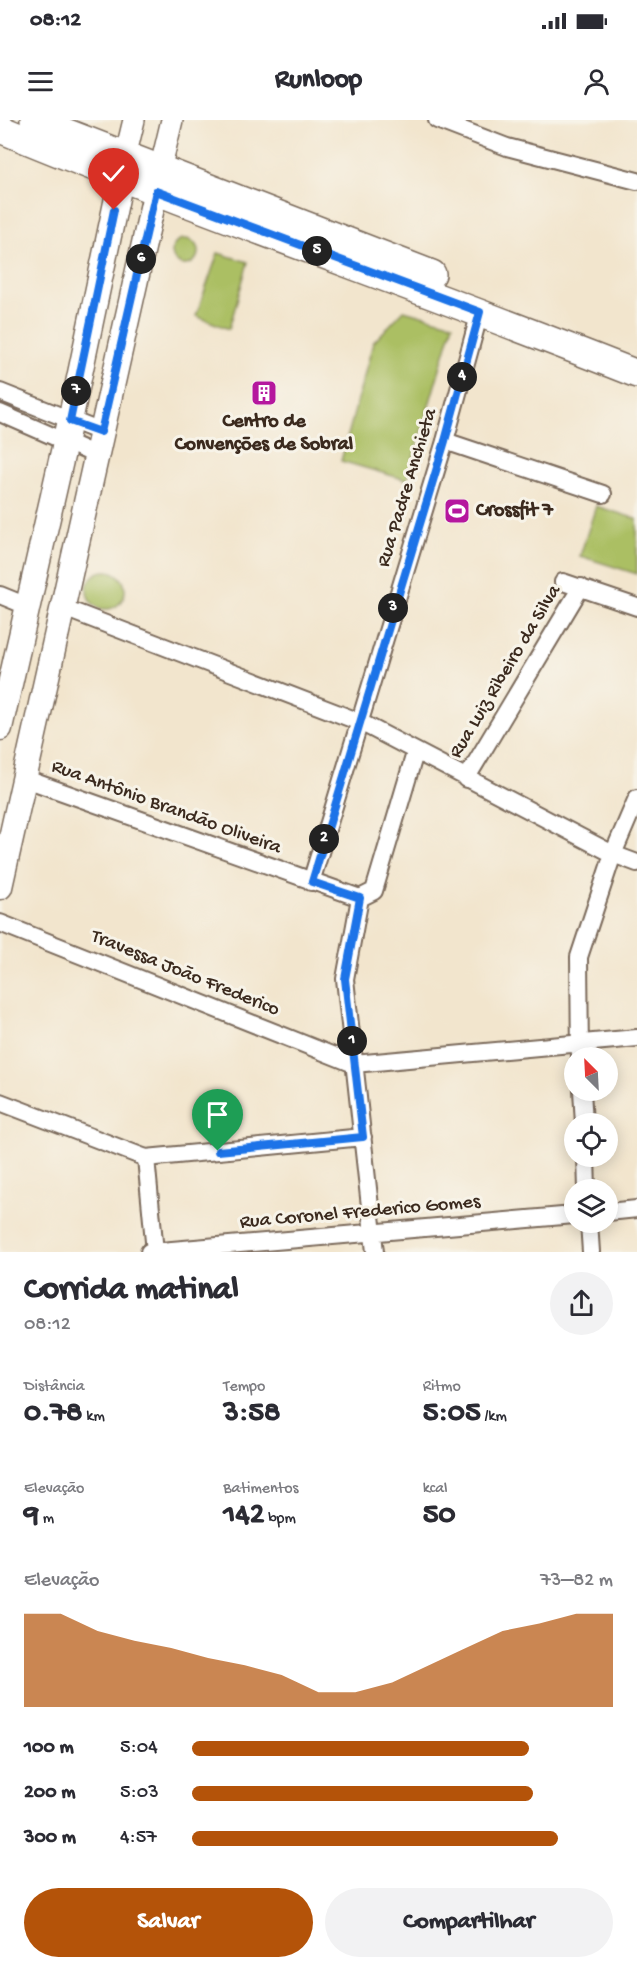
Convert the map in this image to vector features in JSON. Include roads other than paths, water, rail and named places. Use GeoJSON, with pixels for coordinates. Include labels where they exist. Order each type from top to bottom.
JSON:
{"type":"FeatureCollection","features":[{"type":"Feature","properties":{"kind":"main road"},"geometry":{"type":"LineString","coordinates":[[34,120],[123,168]]}},
{"type":"Feature","properties":{"kind":"main road"},"geometry":{"type":"LineString","coordinates":[[0,129],[158,180],[637,354]]}},
{"type":"Feature","properties":{"kind":"main road"},"geometry":{"type":"LineString","coordinates":[[37,723],[1,722],[67,431],[123,168]]}},
{"type":"Feature","properties":{"kind":"main road"},"geometry":{"type":"LineString","coordinates":[[158,180],[637,374]]}},
{"type":"Feature","properties":{"kind":"main road"},"geometry":{"type":"LineString","coordinates":[[0,887],[26,779],[158,180]]}},
{"type":"Feature","properties":{"kind":"street"},"geometry":{"type":"LineString","coordinates":[[123,168],[134,120]]}},
{"type":"Feature","properties":{"kind":"street"},"geometry":{"type":"LineString","coordinates":[[158,180],[172,120]]}},
{"type":"Feature","properties":{"kind":"street"},"geometry":{"type":"LineString","coordinates":[[437,120],[459,124],[526,153],[637,181]]}},
{"type":"Feature","properties":{"kind":"street","name":"Rua Padre Anchieta"},"geometry":{"type":"LineString","coordinates":[[312,882],[445,441],[480,312]]}},
{"type":"Feature","properties":{"kind":"street"},"geometry":{"type":"LineString","coordinates":[[0,392],[67,431],[99,443]]}},
{"type":"Feature","properties":{"kind":"street"},"geometry":{"type":"LineString","coordinates":[[0,413],[67,431],[99,443]]}},
{"type":"Feature","properties":{"kind":"street"},"geometry":{"type":"LineString","coordinates":[[445,441],[603,494]]}},
{"type":"Feature","properties":{"kind":"street"},"geometry":{"type":"LineString","coordinates":[[563,582],[637,607]]}},
{"type":"Feature","properties":{"kind":"street","name":"Rua Luiz Ribeiro da Silva"},"geometry":{"type":"LineString","coordinates":[[466,779],[581,587]]}},
{"type":"Feature","properties":{"kind":"street"},"geometry":{"type":"LineString","coordinates":[[0,595],[27,606]]}},
{"type":"Feature","properties":{"kind":"street"},"geometry":{"type":"LineString","coordinates":[[64,608],[360,722],[613,854],[637,863]]}},
{"type":"Feature","properties":{"kind":"street"},"geometry":{"type":"LineString","coordinates":[[375,1252],[345,979],[360,898],[374,891],[416,753]]}},
{"type":"Feature","properties":{"kind":"street","name":"Rua Antônio Brandão Oliveira"},"geometry":{"type":"LineString","coordinates":[[26,779],[360,898]]}},
{"type":"Feature","properties":{"kind":"street"},"geometry":{"type":"LineString","coordinates":[[580,1047],[579,957],[613,854],[637,798]]}},
{"type":"Feature","properties":{"kind":"street","name":"Travessa João Frederico"},"geometry":{"type":"LineString","coordinates":[[0,923],[354,1064]]}},
{"type":"Feature","properties":{"kind":"street"},"geometry":{"type":"LineString","coordinates":[[594,1047],[637,1038]]}},
{"type":"Feature","properties":{"kind":"street"},"geometry":{"type":"LineString","coordinates":[[354,1064],[564,1051]]}},
{"type":"Feature","properties":{"kind":"street"},"geometry":{"type":"LineString","coordinates":[[0,1102],[146,1158],[363,1137]]}},
{"type":"Feature","properties":{"kind":"street"},"geometry":{"type":"LineString","coordinates":[[146,1158],[155,1252]]}},
{"type":"Feature","properties":{"kind":"street"},"geometry":{"type":"LineString","coordinates":[[618,1211],[637,1209]]}},
{"type":"Feature","properties":{"kind":"street","name":"Rua Coronel Frederico Gomes"},"geometry":{"type":"LineString","coordinates":[[149,1252],[564,1216]]}},
{"type":"Feature","properties":{"kind":"street"},"geometry":{"type":"LineString","coordinates":[[590,1233],[591,1252]]}},
{"type":"Feature","properties":{"kind":"place","name":"Centro de Convenções de Sobral"},"geometry":{"type":"Point","coordinates":[264,393]}},
{"type":"Feature","properties":{"kind":"place","name":"Crossfit 7"},"geometry":{"type":"Point","coordinates":[457,511]}}]}
